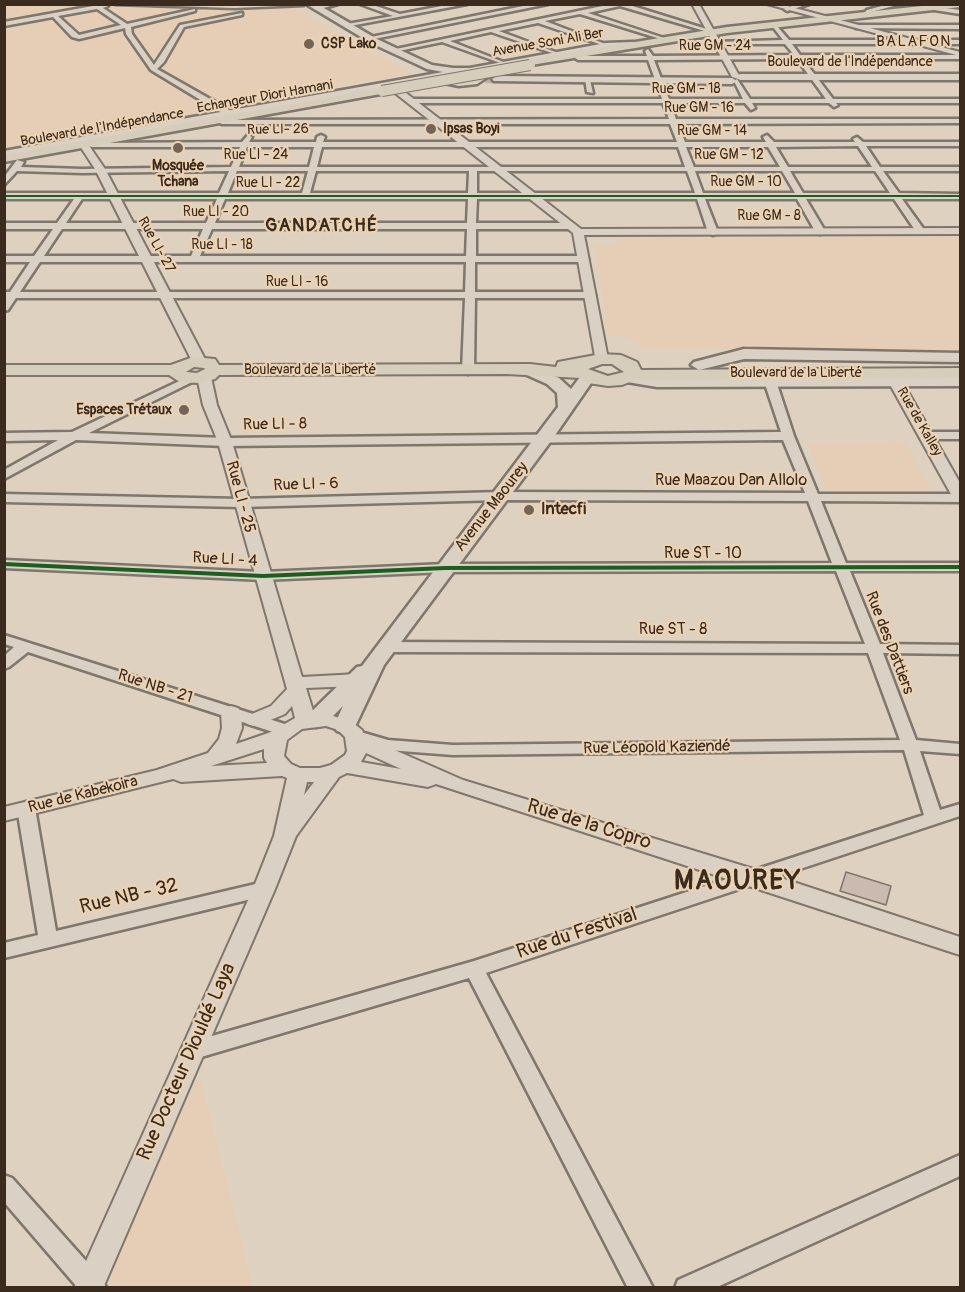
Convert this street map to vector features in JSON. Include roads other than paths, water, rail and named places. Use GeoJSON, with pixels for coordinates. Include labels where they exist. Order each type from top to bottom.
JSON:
{"type":"FeatureCollection","features":[{"type":"Feature","properties":{"kind":"highway","name":"Boulevard de la Liberté"},"geometry":{"type":"LineString","coordinates":[[4,370],[700,373],[960,366]]}},
{"type":"Feature","properties":{"kind":"highway","name":"Boulevard de la Liberté"},"geometry":{"type":"LineString","coordinates":[[513,371],[960,373]]}},
{"type":"Feature","properties":{"kind":"main road"},"geometry":{"type":"LineString","coordinates":[[306,5],[369,40],[453,77],[482,78]]}},
{"type":"Feature","properties":{"kind":"main road"},"geometry":{"type":"LineString","coordinates":[[306,5],[442,80],[468,71],[482,78]]}},
{"type":"Feature","properties":{"kind":"main road","name":"Avenue Soni Ali Ber"},"geometry":{"type":"LineString","coordinates":[[527,64],[712,35],[960,6]]}},
{"type":"Feature","properties":{"kind":"main road","name":"Avenue Soni Ali Ber"},"geometry":{"type":"LineString","coordinates":[[516,74],[578,58],[665,40],[933,9]]}},
{"type":"Feature","properties":{"kind":"main road","name":"Avenue Soni Ali Ber"},"geometry":{"type":"LineString","coordinates":[[468,71],[606,46],[638,46]]}},
{"type":"Feature","properties":{"kind":"main road","name":"Echangeur Diori Hamani"},"geometry":{"type":"LineString","coordinates":[[115,138],[527,64]]}},
{"type":"Feature","properties":{"kind":"main road","name":"Boulevard de l'Indépendance"},"geometry":{"type":"LineString","coordinates":[[4,157],[24,157],[88,145],[430,74]]}},
{"type":"Feature","properties":{"kind":"main road","name":"Boulevard de l'Indépendance"},"geometry":{"type":"LineString","coordinates":[[482,78],[516,74],[587,80],[658,79]]}},
{"type":"Feature","properties":{"kind":"main road","name":"Boulevard de l'Indépendance"},"geometry":{"type":"LineString","coordinates":[[4,157],[170,125],[226,118],[255,119],[398,91],[453,77]]}},
{"type":"Feature","properties":{"kind":"main road","name":"Boulevard de l'Indépendance"},"geometry":{"type":"LineString","coordinates":[[482,78],[960,79]]}},
{"type":"Feature","properties":{"kind":"main road","name":"Boulevard de l'Indépendance"},"geometry":{"type":"LineString","coordinates":[[498,78],[572,79]]}},
{"type":"Feature","properties":{"kind":"main road","name":"Echangeur Diori Hamani"},"geometry":{"type":"LineString","coordinates":[[4,157],[380,90]]}},
{"type":"Feature","properties":{"kind":"main road"},"geometry":{"type":"LineString","coordinates":[[202,123],[255,119]]}},
{"type":"Feature","properties":{"kind":"main road"},"geometry":{"type":"LineString","coordinates":[[115,138],[170,125]]}},
{"type":"Feature","properties":{"kind":"main road","name":"Boulevard de la Liberté"},"geometry":{"type":"LineString","coordinates":[[700,373],[744,354],[960,358]]}},
{"type":"Feature","properties":{"kind":"main road"},"geometry":{"type":"LineString","coordinates":[[532,372],[553,381],[565,392],[566,407]]}},
{"type":"Feature","properties":{"kind":"main road","name":"Avenue Maourey"},"geometry":{"type":"LineString","coordinates":[[311,721],[357,680],[380,655],[566,407],[607,372]]}},
{"type":"Feature","properties":{"kind":"main road","name":"Boulevard de la Liberté"},"geometry":{"type":"LineString","coordinates":[[700,373],[771,381],[960,381]]}},
{"type":"Feature","properties":{"kind":"main road","name":"Avenue Maourey"},"geometry":{"type":"LineString","coordinates":[[352,734],[380,655]]}},
{"type":"Feature","properties":{"kind":"street"},"geometry":{"type":"LineString","coordinates":[[4,24],[118,4],[227,6],[335,4]]}},
{"type":"Feature","properties":{"kind":"street"},"geometry":{"type":"LineString","coordinates":[[363,4],[400,16]]}},
{"type":"Feature","properties":{"kind":"street"},"geometry":{"type":"LineString","coordinates":[[423,4],[440,9]]}},
{"type":"Feature","properties":{"kind":"street"},"geometry":{"type":"LineString","coordinates":[[347,26],[464,4]]}},
{"type":"Feature","properties":{"kind":"street"},"geometry":{"type":"LineString","coordinates":[[499,4],[549,19]]}},
{"type":"Feature","properties":{"kind":"street"},"geometry":{"type":"LineString","coordinates":[[369,40],[545,4]]}},
{"type":"Feature","properties":{"kind":"street"},"geometry":{"type":"LineString","coordinates":[[695,4],[820,231]]}},
{"type":"Feature","properties":{"kind":"street"},"geometry":{"type":"LineString","coordinates":[[770,4],[960,56]]}},
{"type":"Feature","properties":{"kind":"street"},"geometry":{"type":"LineString","coordinates":[[787,9],[806,4]]}},
{"type":"Feature","properties":{"kind":"street"},"geometry":{"type":"LineString","coordinates":[[868,15],[869,11],[898,4]]}},
{"type":"Feature","properties":{"kind":"street"},"geometry":{"type":"LineString","coordinates":[[53,14],[76,37],[129,28],[212,5]]}},
{"type":"Feature","properties":{"kind":"street"},"geometry":{"type":"LineString","coordinates":[[153,69],[160,62],[181,27],[212,18],[306,5]]}},
{"type":"Feature","properties":{"kind":"street"},"geometry":{"type":"LineString","coordinates":[[394,50],[623,5],[712,35],[788,42],[960,42]]}},
{"type":"Feature","properties":{"kind":"street"},"geometry":{"type":"LineString","coordinates":[[178,22],[227,6]]}},
{"type":"Feature","properties":{"kind":"street"},"geometry":{"type":"LineString","coordinates":[[97,8],[129,28],[156,27]]}},
{"type":"Feature","properties":{"kind":"street"},"geometry":{"type":"LineString","coordinates":[[933,9],[960,12]]}},
{"type":"Feature","properties":{"kind":"street"},"geometry":{"type":"LineString","coordinates":[[184,13],[212,18]]}},
{"type":"Feature","properties":{"kind":"street"},"geometry":{"type":"LineString","coordinates":[[582,13],[665,40]]}},
{"type":"Feature","properties":{"kind":"street"},"geometry":{"type":"LineString","coordinates":[[538,21],[606,46]]}},
{"type":"Feature","properties":{"kind":"street"},"geometry":{"type":"LineString","coordinates":[[777,27],[846,122],[920,231]]}},
{"type":"Feature","properties":{"kind":"street"},"geometry":{"type":"LineString","coordinates":[[858,27],[960,27]]}},
{"type":"Feature","properties":{"kind":"street"},"geometry":{"type":"LineString","coordinates":[[129,28],[129,34],[153,69],[226,118]]}},
{"type":"Feature","properties":{"kind":"street"},"geometry":{"type":"LineString","coordinates":[[491,30],[556,54]]}},
{"type":"Feature","properties":{"kind":"street"},"geometry":{"type":"LineString","coordinates":[[442,40],[504,64]]}},
{"type":"Feature","properties":{"kind":"street"},"geometry":{"type":"LineString","coordinates":[[638,46],[652,58],[664,101],[674,122],[713,232]]}},
{"type":"Feature","properties":{"kind":"street","name":"Rue GM - 24"},"geometry":{"type":"LineString","coordinates":[[578,58],[960,56]]}},
{"type":"Feature","properties":{"kind":"street"},"geometry":{"type":"LineString","coordinates":[[587,80],[591,92]]}},
{"type":"Feature","properties":{"kind":"street"},"geometry":{"type":"LineString","coordinates":[[398,91],[574,229],[583,259],[607,372]]}},
{"type":"Feature","properties":{"kind":"street"},"geometry":{"type":"LineString","coordinates":[[521,122],[526,99]]}},
{"type":"Feature","properties":{"kind":"street","name":"Rue GM - 18"},"geometry":{"type":"LineString","coordinates":[[411,101],[526,99],[960,101]]}},
{"type":"Feature","properties":{"kind":"street"},"geometry":{"type":"LineString","coordinates":[[195,258],[255,119]]}},
{"type":"Feature","properties":{"kind":"street","name":"Rue GM - 16"},"geometry":{"type":"LineString","coordinates":[[255,119],[324,122],[960,121]]}},
{"type":"Feature","properties":{"kind":"street"},"geometry":{"type":"LineString","coordinates":[[305,197],[324,122]]}},
{"type":"Feature","properties":{"kind":"street","name":"Rue LI- 26"},"geometry":{"type":"LineString","coordinates":[[88,145],[464,144]]}},
{"type":"Feature","properties":{"kind":"street","name":"Rue GM - 14"},"geometry":{"type":"LineString","coordinates":[[464,144],[960,144]]}},
{"type":"Feature","properties":{"kind":"street","name":"Rue LI- 27"},"geometry":{"type":"LineString","coordinates":[[88,145],[128,226],[166,295],[197,371]]}},
{"type":"Feature","properties":{"kind":"street"},"geometry":{"type":"LineString","coordinates":[[4,183],[24,157]]}},
{"type":"Feature","properties":{"kind":"street","name":"Rue LI - 24"},"geometry":{"type":"LineString","coordinates":[[15,169],[71,171],[100,169],[498,169]]}},
{"type":"Feature","properties":{"kind":"street"},"geometry":{"type":"LineString","coordinates":[[468,371],[473,169]]}},
{"type":"Feature","properties":{"kind":"street","name":"Rue GM - 12"},"geometry":{"type":"LineString","coordinates":[[498,169],[960,169]]}},
{"type":"Feature","properties":{"kind":"street","name":"Rue LI - 22"},"geometry":{"type":"LineString","coordinates":[[4,196],[532,196]]}},
{"type":"Feature","properties":{"kind":"street","name":"Rue GM - 10"},"geometry":{"type":"LineString","coordinates":[[532,196],[960,196]]}},
{"type":"Feature","properties":{"kind":"street"},"geometry":{"type":"LineString","coordinates":[[4,308],[9,295],[38,259],[79,197]]}},
{"type":"Feature","properties":{"kind":"street","name":"Rue LI - 20"},"geometry":{"type":"LineString","coordinates":[[4,226],[471,226],[574,229]]}},
{"type":"Feature","properties":{"kind":"street","name":"Rue GM - 8"},"geometry":{"type":"LineString","coordinates":[[574,229],[713,232],[960,231]]}},
{"type":"Feature","properties":{"kind":"street","name":"Rue LI - 18"},"geometry":{"type":"LineString","coordinates":[[4,259],[583,259]]}},
{"type":"Feature","properties":{"kind":"street","name":"Rue LI - 16"},"geometry":{"type":"LineString","coordinates":[[9,295],[590,296]]}},
{"type":"Feature","properties":{"kind":"street"},"geometry":{"type":"LineString","coordinates":[[4,475],[197,371]]}},
{"type":"Feature","properties":{"kind":"street","name":"Rue LI - 25"},"geometry":{"type":"LineString","coordinates":[[197,371],[225,442],[296,686],[311,721]]}},
{"type":"Feature","properties":{"kind":"street","name":"Rue des Dattiers"},"geometry":{"type":"LineString","coordinates":[[771,381],[788,436],[874,649],[910,745],[934,818]]}},
{"type":"Feature","properties":{"kind":"street","name":"Rue de Kalley"},"geometry":{"type":"LineString","coordinates":[[895,381],[928,436],[960,497]]}},
{"type":"Feature","properties":{"kind":"street","name":"Rue LI - 8"},"geometry":{"type":"LineString","coordinates":[[4,436],[74,436],[225,442],[788,436]]}},
{"type":"Feature","properties":{"kind":"street"},"geometry":{"type":"LineString","coordinates":[[928,436],[960,436]]}},
{"type":"Feature","properties":{"kind":"street","name":"Rue Maazou Dan Allolo"},"geometry":{"type":"LineString","coordinates":[[501,496],[960,497]]}},
{"type":"Feature","properties":{"kind":"street","name":"Rue LI - 6"},"geometry":{"type":"LineString","coordinates":[[4,498],[241,503],[501,496]]}},
{"type":"Feature","properties":{"kind":"street","name":"Rue LI - 4"},"geometry":{"type":"LineString","coordinates":[[4,564],[263,576],[445,568]]}},
{"type":"Feature","properties":{"kind":"street","name":"Rue ST - 10"},"geometry":{"type":"LineString","coordinates":[[445,568],[960,567]]}},
{"type":"Feature","properties":{"kind":"street","name":"Rue NB - 21"},"geometry":{"type":"LineString","coordinates":[[4,639],[231,712],[254,720],[281,734]]}},
{"type":"Feature","properties":{"kind":"street"},"geometry":{"type":"LineString","coordinates":[[4,664],[25,646]]}},
{"type":"Feature","properties":{"kind":"street","name":"Rue ST - 8"},"geometry":{"type":"LineString","coordinates":[[380,655],[960,649]]}},
{"type":"Feature","properties":{"kind":"street"},"geometry":{"type":"LineString","coordinates":[[254,720],[278,710],[296,686],[357,680]]}},
{"type":"Feature","properties":{"kind":"street"},"geometry":{"type":"LineString","coordinates":[[216,756],[228,741],[232,728],[231,712]]}},
{"type":"Feature","properties":{"kind":"street"},"geometry":{"type":"LineString","coordinates":[[327,720],[352,734],[357,751],[338,769],[309,776],[291,772],[274,758],[273,751],[281,734],[311,721],[327,720]]}},
{"type":"Feature","properties":{"kind":"street","name":"Rue de Kabekoira"},"geometry":{"type":"LineString","coordinates":[[4,814],[161,776],[281,734]]}},
{"type":"Feature","properties":{"kind":"street","name":"Rue Léopold Kaziendé"},"geometry":{"type":"LineString","coordinates":[[352,734],[388,745],[453,750],[910,745],[960,749]]}},
{"type":"Feature","properties":{"kind":"street","name":"Rue de la Copro"},"geometry":{"type":"LineString","coordinates":[[352,734],[456,785],[752,877],[960,946]]}},
{"type":"Feature","properties":{"kind":"street","name":"Rue de la Copro"},"geometry":{"type":"LineString","coordinates":[[338,769],[456,785]]}},
{"type":"Feature","properties":{"kind":"street","name":"Rue Docteur Diouldé Laya"},"geometry":{"type":"LineString","coordinates":[[285,836],[338,769]]}},
{"type":"Feature","properties":{"kind":"street","name":"Rue de Kabekoira"},"geometry":{"type":"LineString","coordinates":[[161,776],[291,772]]}},
{"type":"Feature","properties":{"kind":"street","name":"Rue Docteur Diouldé Laya"},"geometry":{"type":"LineString","coordinates":[[91,1286],[285,836],[291,772]]}},
{"type":"Feature","properties":{"kind":"street"},"geometry":{"type":"LineString","coordinates":[[26,808],[48,939]]}},
{"type":"Feature","properties":{"kind":"street","name":"Rue du Festival"},"geometry":{"type":"LineString","coordinates":[[191,1051],[474,969],[960,810]]}},
{"type":"Feature","properties":{"kind":"street","name":"Rue NB - 32"},"geometry":{"type":"LineString","coordinates":[[4,951],[264,889]]}},
{"type":"Feature","properties":{"kind":"street"},"geometry":{"type":"LineString","coordinates":[[474,969],[641,1287]]}},
{"type":"Feature","properties":{"kind":"street"},"geometry":{"type":"LineString","coordinates":[[687,1287],[960,1166]]}},
{"type":"Feature","properties":{"kind":"street"},"geometry":{"type":"LineString","coordinates":[[6,1191],[91,1286]]}},
{"type":"Feature","properties":{"kind":"tunnel"},"geometry":{"type":"LineString","coordinates":[[432,73],[463,78],[497,79]]}},
{"type":"Feature","properties":{"kind":"place","name":"CSP Lako"},"geometry":{"type":"Point","coordinates":[309,44]}},
{"type":"Feature","properties":{"kind":"place","name":"Ipsas Boyi"},"geometry":{"type":"Point","coordinates":[431,129]}},
{"type":"Feature","properties":{"kind":"place","name":"Mosquée Tchana"},"geometry":{"type":"Point","coordinates":[178,148]}},
{"type":"Feature","properties":{"kind":"place","name":"Espaces Trétaux"},"geometry":{"type":"Point","coordinates":[184,410]}},
{"type":"Feature","properties":{"kind":"place","name":"Intecfi"},"geometry":{"type":"Point","coordinates":[529,510]}},
{"type":"Feature","properties":{"kind":"district","name":"BALAFON"},"geometry":{"type":"Point","coordinates":[914,42]}},
{"type":"Feature","properties":{"kind":"district","name":"GANDATCHÉ"},"geometry":{"type":"Point","coordinates":[322,226]}},
{"type":"Feature","properties":{"kind":"district","name":"MAOUREY"},"geometry":{"type":"Point","coordinates":[738,882]}}]}
